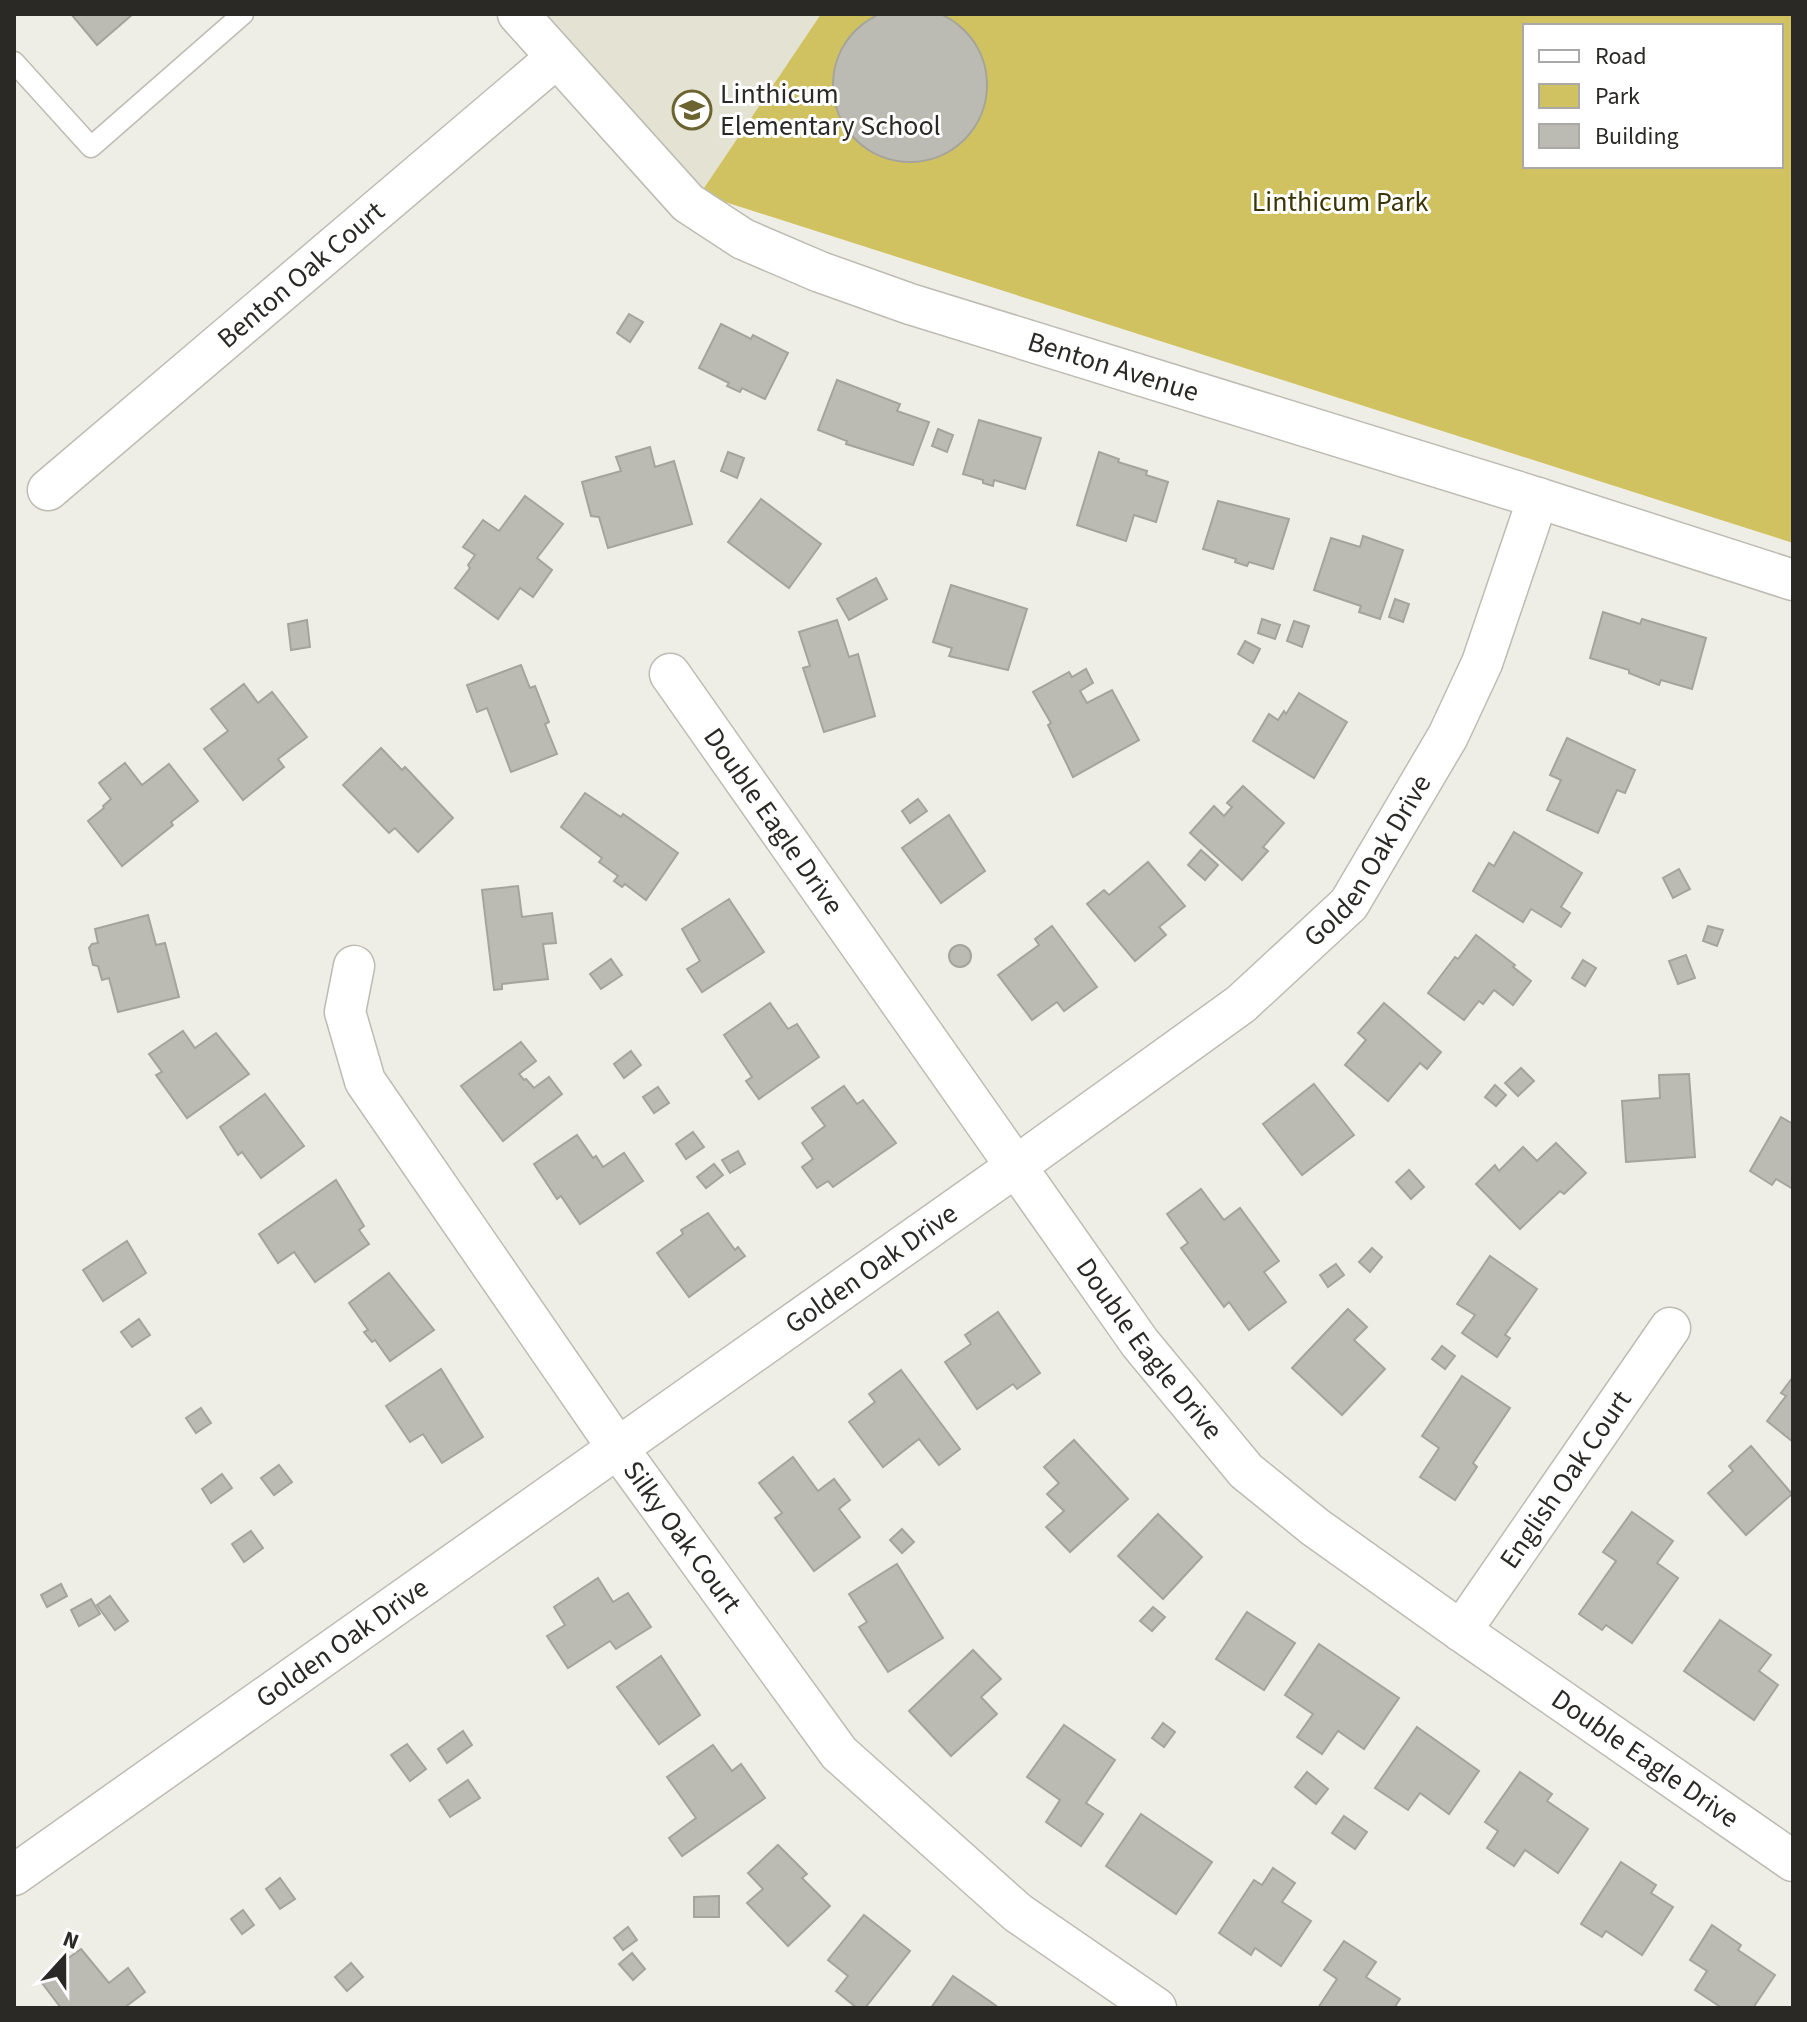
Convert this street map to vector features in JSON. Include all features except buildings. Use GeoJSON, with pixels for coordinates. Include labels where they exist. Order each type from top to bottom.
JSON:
{"type":"FeatureCollection","features":[{"type":"Feature","properties":{"kind":"street","name":"Benton Avenue"},"geometry":{"type":"LineString","coordinates":[[518,14],[688,203],[743,239],[820,272],[910,304],[1793,580]]}},
{"type":"Feature","properties":{"kind":"street","name":"Benton Oak Court"},"geometry":{"type":"LineString","coordinates":[[48,490],[556,58]]}},
{"type":"Feature","properties":{"kind":"street","name":"Golden Oak Drive"},"geometry":{"type":"LineString","coordinates":[[14,1875],[1241,1004],[1349,904],[1448,736],[1482,663],[1538,498]]}},
{"type":"Feature","properties":{"kind":"street","name":"Double Eagle Drive"},"geometry":{"type":"LineString","coordinates":[[670,674],[1140,1343],[1246,1471],[1315,1527],[1793,1861]]}},
{"type":"Feature","properties":{"kind":"street","name":"Silky Oak Court"},"geometry":{"type":"LineString","coordinates":[[354,966],[345,1012],[365,1081],[617,1447],[839,1753],[1018,1913],[1156,2008]]}},
{"type":"Feature","properties":{"kind":"street","name":"English Oak Court"},"geometry":{"type":"LineString","coordinates":[[1461,1631],[1670,1328]]}},
{"type":"Feature","properties":{"kind":"lane"},"geometry":{"type":"LineString","coordinates":[[14,62],[91,147],[243,14]]}},
{"type":"Feature","properties":{"kind":"shaded area","name":"Linthicum Elementary School"},"geometry":{"type":"Polygon","coordinates":[[[545,14],[821,14],[700,194],[545,14]]]}},
{"type":"Feature","properties":{"kind":"green space","name":"Linthicum Park"},"geometry":{"type":"Polygon","coordinates":[[[821,14],[1793,14],[1793,543],[700,194],[821,14]]]}},
{"type":"Feature","properties":{"kind":"place","name":"Linthicum Elementary School"},"geometry":{"type":"Point","coordinates":[692,110]}}]}
